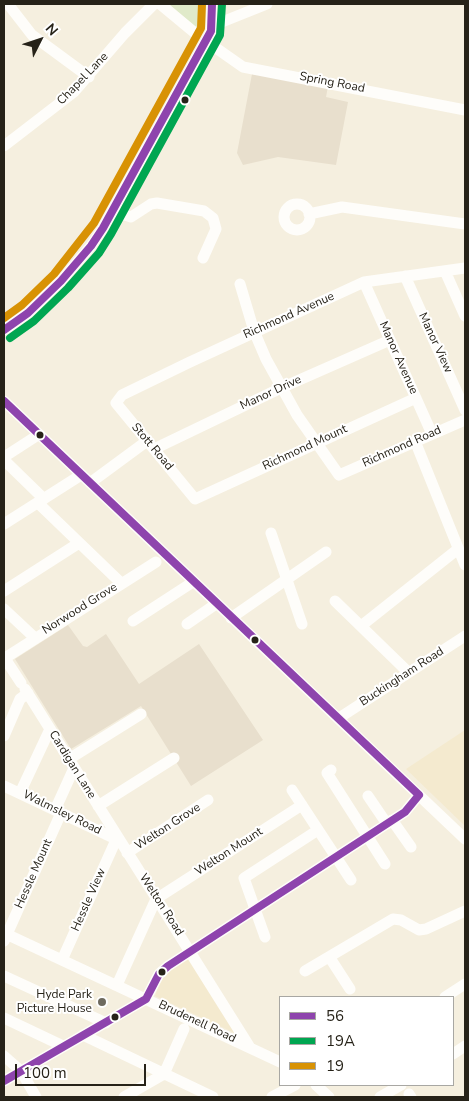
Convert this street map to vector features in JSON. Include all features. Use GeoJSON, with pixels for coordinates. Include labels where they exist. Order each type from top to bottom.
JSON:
{"type":"FeatureCollection","features":[{"type":"Feature","properties":{"kind":"street"},"geometry":{"type":"LineString","coordinates":[[8,4],[32,35],[89,76]]}},
{"type":"Feature","properties":{"kind":"street","name":"Chapel Lane"},"geometry":{"type":"LineString","coordinates":[[4,146],[55,109],[89,76],[125,33],[154,4]]}},
{"type":"Feature","properties":{"kind":"street"},"geometry":{"type":"LineString","coordinates":[[160,4],[194,33]]}},
{"type":"Feature","properties":{"kind":"street"},"geometry":{"type":"LineString","coordinates":[[4,330],[28,313],[66,276],[91,246],[113,211],[206,41],[212,22],[212,4]]}},
{"type":"Feature","properties":{"kind":"street"},"geometry":{"type":"LineString","coordinates":[[212,22],[222,22],[267,4]]}},
{"type":"Feature","properties":{"kind":"street","name":"Spring Road"},"geometry":{"type":"LineString","coordinates":[[206,41],[243,67],[461,109]]}},
{"type":"Feature","properties":{"kind":"street"},"geometry":{"type":"LineString","coordinates":[[113,211],[131,217],[151,204],[157,203],[204,211],[213,218],[216,229],[203,258]]}},
{"type":"Feature","properties":{"kind":"street"},"geometry":{"type":"LineString","coordinates":[[309,214],[342,207],[465,224]]}},
{"type":"Feature","properties":{"kind":"street","name":"Richmond Avenue"},"geometry":{"type":"LineString","coordinates":[[122,396],[254,331],[364,282],[465,268]]}},
{"type":"Feature","properties":{"kind":"street"},"geometry":{"type":"LineString","coordinates":[[445,271],[465,316]]}},
{"type":"Feature","properties":{"kind":"street","name":"Manor View"},"geometry":{"type":"LineString","coordinates":[[405,276],[465,410]]}},
{"type":"Feature","properties":{"kind":"street","name":"Manor Avenue"},"geometry":{"type":"LineString","coordinates":[[364,282],[432,434]]}},
{"type":"Feature","properties":{"kind":"street"},"geometry":{"type":"LineString","coordinates":[[240,284],[254,331],[281,388],[315,442]]}},
{"type":"Feature","properties":{"kind":"street","name":"Manor Drive"},"geometry":{"type":"LineString","coordinates":[[90,483],[150,445],[390,340]]}},
{"type":"Feature","properties":{"kind":"street","name":"Stott Road"},"geometry":{"type":"LineString","coordinates":[[122,396],[116,403],[119,410],[194,499]]}},
{"type":"Feature","properties":{"kind":"street","name":"Richmond Mount"},"geometry":{"type":"LineString","coordinates":[[194,499],[315,442],[416,398]]}},
{"type":"Feature","properties":{"kind":"street"},"geometry":{"type":"LineString","coordinates":[[4,401],[465,840]]}},
{"type":"Feature","properties":{"kind":"street","name":"Richmond Road"},"geometry":{"type":"LineString","coordinates":[[315,442],[338,475],[465,420]]}},
{"type":"Feature","properties":{"kind":"street"},"geometry":{"type":"LineString","coordinates":[[38,435],[4,458],[80,543],[122,583]]}},
{"type":"Feature","properties":{"kind":"street"},"geometry":{"type":"LineString","coordinates":[[415,441],[465,565]]}},
{"type":"Feature","properties":{"kind":"street"},"geometry":{"type":"LineString","coordinates":[[4,524],[81,474]]}},
{"type":"Feature","properties":{"kind":"street"},"geometry":{"type":"LineString","coordinates":[[272,533],[302,624]]}},
{"type":"Feature","properties":{"kind":"street"},"geometry":{"type":"LineString","coordinates":[[4,591],[80,543]]}},
{"type":"Feature","properties":{"kind":"street"},"geometry":{"type":"LineString","coordinates":[[362,626],[458,549]]}},
{"type":"Feature","properties":{"kind":"street"},"geometry":{"type":"LineString","coordinates":[[231,618],[326,552]]}},
{"type":"Feature","properties":{"kind":"street","name":"Norwood Grove"},"geometry":{"type":"LineString","coordinates":[[4,657],[156,562]]}},
{"type":"Feature","properties":{"kind":"street"},"geometry":{"type":"LineString","coordinates":[[133,621],[193,582]]}},
{"type":"Feature","properties":{"kind":"street"},"geometry":{"type":"LineString","coordinates":[[335,600],[408,672]]}},
{"type":"Feature","properties":{"kind":"street"},"geometry":{"type":"LineString","coordinates":[[187,624],[216,604]]}},
{"type":"Feature","properties":{"kind":"street"},"geometry":{"type":"LineString","coordinates":[[4,609],[35,638]]}},
{"type":"Feature","properties":{"kind":"street","name":"Buckingham Road"},"geometry":{"type":"LineString","coordinates":[[339,718],[465,636]]}},
{"type":"Feature","properties":{"kind":"street","name":"Cardigan Lane"},"geometry":{"type":"LineString","coordinates":[[4,657],[118,840]]}},
{"type":"Feature","properties":{"kind":"street"},"geometry":{"type":"LineString","coordinates":[[4,736],[25,688]]}},
{"type":"Feature","properties":{"kind":"street"},"geometry":{"type":"LineString","coordinates":[[72,764],[141,714]]}},
{"type":"Feature","properties":{"kind":"street"},"geometry":{"type":"LineString","coordinates":[[20,793],[50,729]]}},
{"type":"Feature","properties":{"kind":"street"},"geometry":{"type":"LineString","coordinates":[[98,806],[174,758]]}},
{"type":"Feature","properties":{"kind":"street","name":"Hessle Mount"},"geometry":{"type":"LineString","coordinates":[[5,936],[58,812],[72,764]]}},
{"type":"Feature","properties":{"kind":"street"},"geometry":{"type":"LineString","coordinates":[[331,770],[327,773],[385,864]]}},
{"type":"Feature","properties":{"kind":"street","name":"Walmsley Road"},"geometry":{"type":"LineString","coordinates":[[4,787],[118,840]]}},
{"type":"Feature","properties":{"kind":"street"},"geometry":{"type":"LineString","coordinates":[[292,790],[351,880]]}},
{"type":"Feature","properties":{"kind":"street"},"geometry":{"type":"LineString","coordinates":[[4,1081],[146,999],[159,974],[255,908],[405,812],[419,795]]}},
{"type":"Feature","properties":{"kind":"street"},"geometry":{"type":"LineString","coordinates":[[368,796],[411,847]]}},
{"type":"Feature","properties":{"kind":"street","name":"Welton Grove"},"geometry":{"type":"LineString","coordinates":[[127,853],[208,800]]}},
{"type":"Feature","properties":{"kind":"street","name":"Welton Mount"},"geometry":{"type":"LineString","coordinates":[[156,899],[302,805]]}},
{"type":"Feature","properties":{"kind":"street"},"geometry":{"type":"LineString","coordinates":[[265,938],[244,878],[318,830]]}},
{"type":"Feature","properties":{"kind":"street","name":"Welton Road"},"geometry":{"type":"LineString","coordinates":[[118,840],[249,1046]]}},
{"type":"Feature","properties":{"kind":"street","name":"Hessle View"},"geometry":{"type":"LineString","coordinates":[[62,960],[118,840]]}},
{"type":"Feature","properties":{"kind":"street"},"geometry":{"type":"LineString","coordinates":[[117,985],[156,899]]}},
{"type":"Feature","properties":{"kind":"street"},"geometry":{"type":"LineString","coordinates":[[305,971],[330,958],[393,919],[401,920],[419,930],[426,929],[465,911]]}},
{"type":"Feature","properties":{"kind":"street","name":"Brudenell Road"},"geometry":{"type":"LineString","coordinates":[[5,936],[117,985],[279,1061]]}},
{"type":"Feature","properties":{"kind":"street"},"geometry":{"type":"LineString","coordinates":[[330,958],[350,989]]}},
{"type":"Feature","properties":{"kind":"street"},"geometry":{"type":"LineString","coordinates":[[4,976],[106,1023]]}},
{"type":"Feature","properties":{"kind":"street"},"geometry":{"type":"LineString","coordinates":[[447,996],[465,984]]}},
{"type":"Feature","properties":{"kind":"street"},"geometry":{"type":"LineString","coordinates":[[4,1018],[63,1046]]}},
{"type":"Feature","properties":{"kind":"street"},"geometry":{"type":"LineString","coordinates":[[124,1097],[164,1074],[184,1029]]}},
{"type":"Feature","properties":{"kind":"street"},"geometry":{"type":"LineString","coordinates":[[83,1035],[213,1097]]}},
{"type":"Feature","properties":{"kind":"street"},"geometry":{"type":"LineString","coordinates":[[454,1053],[465,1046]]}},
{"type":"Feature","properties":{"kind":"street"},"geometry":{"type":"LineString","coordinates":[[4,1056],[21,1071],[36,1097]]}},
{"type":"Feature","properties":{"kind":"street"},"geometry":{"type":"LineString","coordinates":[[276,1096],[293,1086]]}},
{"type":"Feature","properties":{"kind":"street"},"geometry":{"type":"LineString","coordinates":[[317,1086],[329,1097]]}},
{"type":"Feature","properties":{"kind":"street"},"geometry":{"type":"LineString","coordinates":[[380,1097],[399,1086]]}},
{"type":"Feature","properties":{"kind":"shaded area"},"geometry":{"type":"Polygon","coordinates":[[[252,74],[328,86],[326,97],[348,102],[336,165],[278,157],[243,165],[237,153],[252,74]]]}},
{"type":"Feature","properties":{"kind":"shaded area"},"geometry":{"type":"Polygon","coordinates":[[[68,625],[83,646],[87,647],[106,634],[139,684],[199,644],[263,740],[191,786],[141,706],[71,749],[15,659],[68,625]]]}},
{"type":"Feature","properties":{"kind":"shaded area"},"geometry":{"type":"Polygon","coordinates":[[[465,730],[465,826],[406,769],[465,730]]]}},
{"type":"Feature","properties":{"kind":"shaded area"},"geometry":{"type":"Polygon","coordinates":[[[189,956],[239,1035],[155,996],[159,984],[167,972],[189,956]]]}},
{"type":"Feature","properties":{"kind":"green space"},"geometry":{"type":"Polygon","coordinates":[[[169,4],[206,4],[200,31],[169,4]]]}},
{"type":"Feature","properties":{"kind":"transit line","name":"19"},"geometry":{"type":"LineString","coordinates":[[4,318],[22,305],[54,274],[94,223],[201,28],[202,4]]}},
{"type":"Feature","properties":{"kind":"transit line","name":"56"},"geometry":{"type":"LineString","coordinates":[[4,330],[28,313],[61,281],[91,246],[103,228],[211,31],[212,4]]}},
{"type":"Feature","properties":{"kind":"transit line","name":"19A"},"geometry":{"type":"LineString","coordinates":[[10,338],[34,321],[68,288],[99,253],[220,35],[222,4]]}},
{"type":"Feature","properties":{"kind":"transit line","name":"56"},"geometry":{"type":"LineString","coordinates":[[4,401],[419,795]]}},
{"type":"Feature","properties":{"kind":"transit line","name":"56"},"geometry":{"type":"LineString","coordinates":[[146,999],[159,974],[168,966],[405,812],[419,795]]}},
{"type":"Feature","properties":{"kind":"transit line","name":"56"},"geometry":{"type":"LineString","coordinates":[[4,1081],[146,999]]}},
{"type":"Feature","properties":{"kind":"place","name":"Hyde Park Picture House"},"geometry":{"type":"Point","coordinates":[102,1002]}}]}
